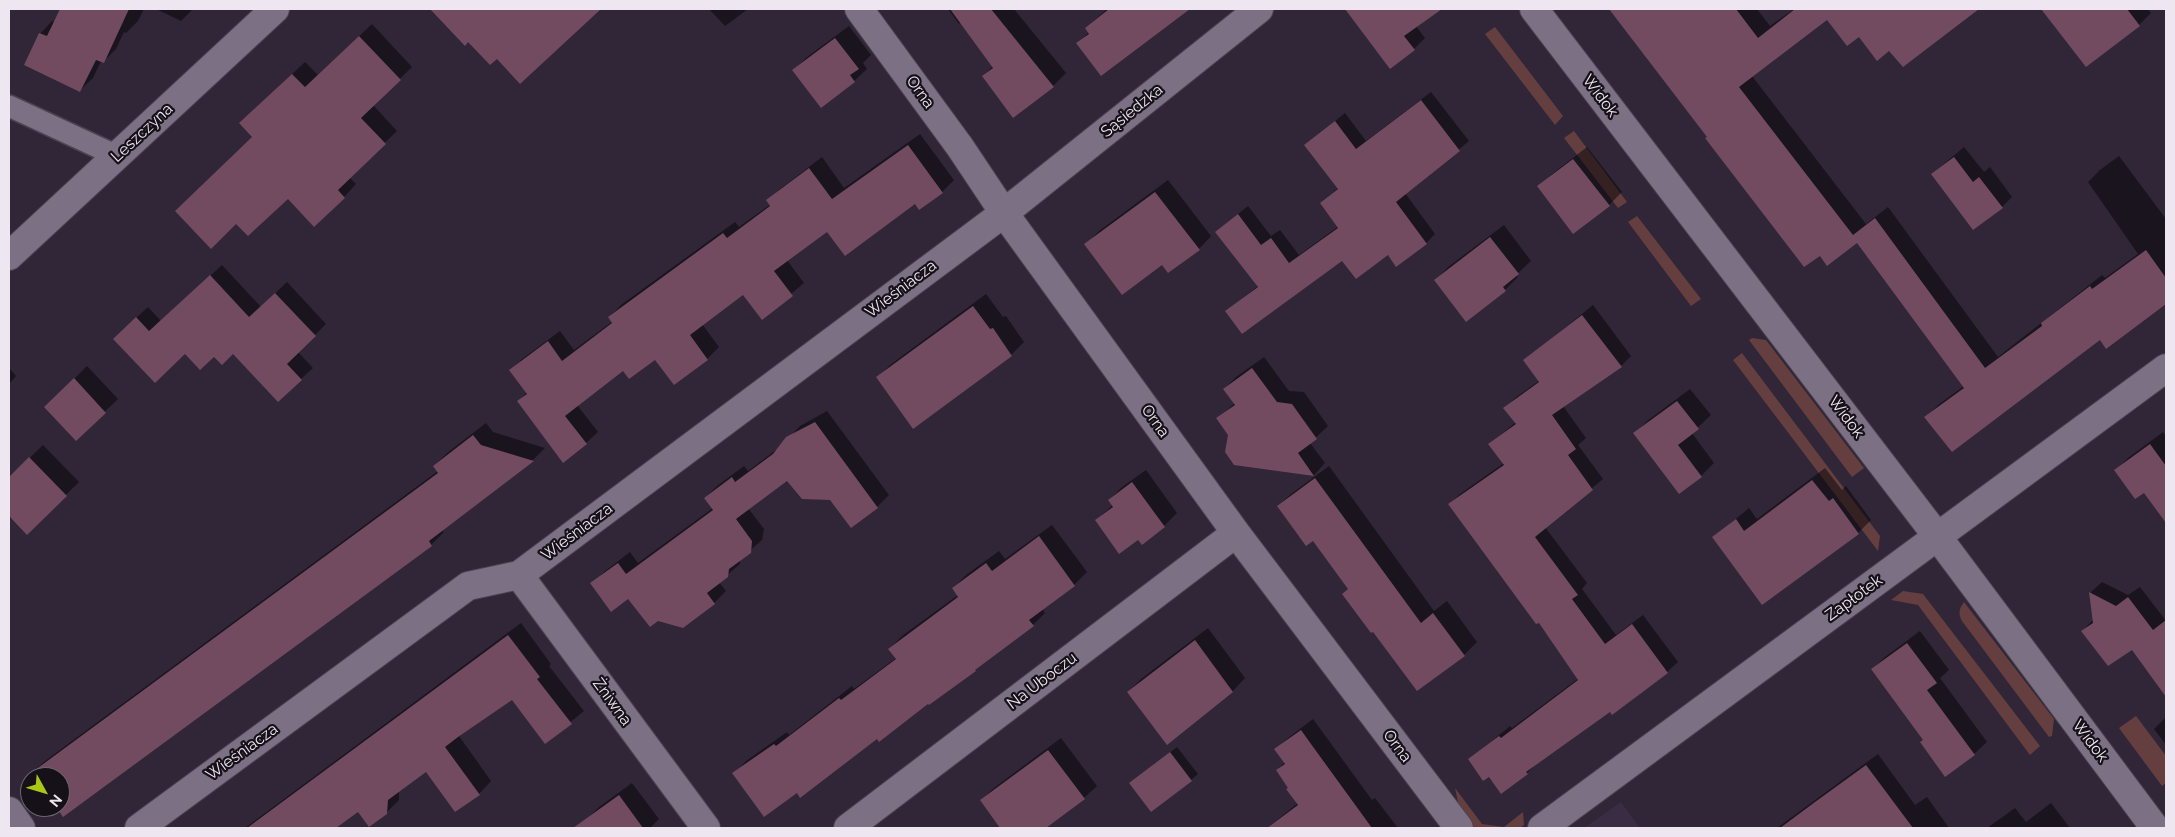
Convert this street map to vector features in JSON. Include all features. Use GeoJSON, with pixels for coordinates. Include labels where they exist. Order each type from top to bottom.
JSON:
{"type":"FeatureCollection","features":[{"type":"Feature","properties":{"kind":"street","name":"Leszczyna"},"geometry":{"type":"LineString","coordinates":[[9,256],[275,9]]}},
{"type":"Feature","properties":{"kind":"street","name":"Orna"},"geometry":{"type":"LineString","coordinates":[[859,9],[1236,533],[1459,828]]}},
{"type":"Feature","properties":{"kind":"street","name":"Sąsiedzka"},"geometry":{"type":"LineString","coordinates":[[1004,213],[1260,9]]}},
{"type":"Feature","properties":{"kind":"street","name":"Widok"},"geometry":{"type":"LineString","coordinates":[[1534,9],[1937,536],[2155,828]]}},
{"type":"Feature","properties":{"kind":"street","name":"Wieśniacza"},"geometry":{"type":"LineString","coordinates":[[139,828],[468,586],[519,575],[1004,213]]}},
{"type":"Feature","properties":{"kind":"street","name":"Zapłotek"},"geometry":{"type":"LineString","coordinates":[[1542,828],[2166,368]]}},
{"type":"Feature","properties":{"kind":"street","name":"Na Uboczu"},"geometry":{"type":"LineString","coordinates":[[848,828],[1236,533]]}},
{"type":"Feature","properties":{"kind":"street","name":"Żniwna"},"geometry":{"type":"LineString","coordinates":[[519,575],[706,828]]}},
{"type":"Feature","properties":{"kind":"street"},"geometry":{"type":"LineString","coordinates":[[9,812],[21,828]]}},
{"type":"Feature","properties":{"kind":"lane"},"geometry":{"type":"LineString","coordinates":[[9,106],[117,156]]}},
{"type":"Feature","properties":{"kind":"shaded area"},"geometry":{"type":"Polygon","coordinates":[[[1495,27],[1563,116],[1555,125],[1485,34],[1495,27]]]}},
{"type":"Feature","properties":{"kind":"shaded area"},"geometry":{"type":"Polygon","coordinates":[[[1574,131],[1627,202],[1618,208],[1564,138],[1574,131]]]}},
{"type":"Feature","properties":{"kind":"shaded area"},"geometry":{"type":"Polygon","coordinates":[[[1637,216],[1701,299],[1691,306],[1628,222],[1637,216]]]}},
{"type":"Feature","properties":{"kind":"shaded area"},"geometry":{"type":"Polygon","coordinates":[[[1752,338],[1766,340],[1864,468],[1852,477],[1749,340],[1752,338]]]}},
{"type":"Feature","properties":{"kind":"shaded area"},"geometry":{"type":"Polygon","coordinates":[[[1742,353],[1880,536],[1878,551],[1733,360],[1742,353]]]}},
{"type":"Feature","properties":{"kind":"shaded area"},"geometry":{"type":"Polygon","coordinates":[[[1903,591],[1923,594],[2040,746],[2030,755],[1918,605],[1891,600],[1903,591]]]}},
{"type":"Feature","properties":{"kind":"shaded area"},"geometry":{"type":"Polygon","coordinates":[[[1964,602],[2054,719],[2052,736],[2049,737],[1962,621],[1960,611],[1964,602]]]}},
{"type":"Feature","properties":{"kind":"shaded area"},"geometry":{"type":"Polygon","coordinates":[[[2136,716],[2166,756],[2166,783],[2162,786],[2119,728],[2136,716]]]}},
{"type":"Feature","properties":{"kind":"shaded area"},"geometry":{"type":"Polygon","coordinates":[[[1455,788],[1482,824],[1504,827],[1523,812],[1524,825],[1520,828],[1475,828],[1459,807],[1455,788]]]}},
{"type":"Feature","properties":{"kind":"shaded area"},"geometry":{"type":"Polygon","coordinates":[[[1621,802],[1640,828],[1584,828],[1621,802]]]}},
{"type":"Feature","properties":{"kind":"building"},"geometry":{"type":"Polygon","coordinates":[[[60,9],[129,9],[104,63],[96,60],[80,92],[24,65],[39,33],[47,36],[60,9]]]}},
{"type":"Feature","properties":{"kind":"building"},"geometry":{"type":"Polygon","coordinates":[[[430,9],[601,9],[520,84],[497,59],[490,65],[468,42],[465,46],[430,9]]]}},
{"type":"Feature","properties":{"kind":"building"},"geometry":{"type":"Polygon","coordinates":[[[950,9],[991,9],[1054,87],[1013,118],[982,76],[993,68],[950,9]]]}},
{"type":"Feature","properties":{"kind":"building"},"geometry":{"type":"Polygon","coordinates":[[[1109,9],[1190,9],[1101,76],[1076,43],[1089,34],[1085,28],[1109,9]]]}},
{"type":"Feature","properties":{"kind":"building"},"geometry":{"type":"Polygon","coordinates":[[[1345,9],[1442,9],[1404,36],[1415,50],[1390,69],[1345,9]]]}},
{"type":"Feature","properties":{"kind":"building"},"geometry":{"type":"Polygon","coordinates":[[[1609,9],[1736,9],[1758,38],[1795,9],[1979,9],[1903,67],[1889,51],[1877,61],[1859,37],[1847,46],[1827,20],[1739,87],[1853,235],[1875,218],[1985,368],[2042,326],[2041,323],[2090,286],[2092,289],[2146,250],[2166,278],[2166,304],[2106,349],[2100,340],[1952,452],[1924,417],[1964,388],[1857,243],[1827,266],[1820,256],[1804,267],[1609,9]]]}},
{"type":"Feature","properties":{"kind":"building"},"geometry":{"type":"Polygon","coordinates":[[[2041,9],[2127,9],[2140,26],[2086,67],[2041,9]]]}},
{"type":"Feature","properties":{"kind":"building"},"geometry":{"type":"Polygon","coordinates":[[[359,36],[401,80],[361,118],[386,144],[338,190],[345,198],[314,227],[288,199],[248,236],[236,224],[211,249],[175,211],[252,137],[239,123],[292,74],[305,87],[359,36]]]}},
{"type":"Feature","properties":{"kind":"building"},"geometry":{"type":"Polygon","coordinates":[[[835,38],[859,69],[850,75],[855,82],[821,108],[792,70],[835,38]]]}},
{"type":"Feature","properties":{"kind":"building"},"geometry":{"type":"Polygon","coordinates":[[[1421,100],[1460,151],[1396,202],[1427,244],[1396,267],[1388,255],[1356,279],[1342,261],[1242,334],[1225,311],[1258,287],[1215,232],[1238,214],[1261,245],[1271,238],[1289,263],[1338,228],[1320,203],[1338,189],[1304,145],[1335,121],[1356,149],[1421,100]]]}},
{"type":"Feature","properties":{"kind":"building"},"geometry":{"type":"Polygon","coordinates":[[[908,145],[943,193],[919,210],[915,204],[845,256],[827,232],[774,271],[793,296],[762,320],[743,295],[690,335],[708,360],[674,385],[655,360],[629,379],[623,371],[565,416],[587,444],[563,463],[517,401],[527,394],[509,370],[548,341],[562,361],[612,323],[608,317],[723,233],[727,238],[770,206],[766,200],[809,168],[832,199],[908,145]]]}},
{"type":"Feature","properties":{"kind":"building"},"geometry":{"type":"Polygon","coordinates":[[[1954,157],[1973,182],[1979,177],[2003,208],[1973,230],[1931,174],[1954,157]]]}},
{"type":"Feature","properties":{"kind":"building"},"geometry":{"type":"Polygon","coordinates":[[[1573,159],[1610,206],[1573,234],[1537,186],[1573,159]]]}},
{"type":"Feature","properties":{"kind":"building"},"geometry":{"type":"Polygon","coordinates":[[[1155,192],[1200,250],[1168,273],[1162,265],[1122,295],[1084,244],[1155,192]]]}},
{"type":"Feature","properties":{"kind":"building"},"geometry":{"type":"Polygon","coordinates":[[[1490,237],[1519,274],[1503,287],[1506,291],[1466,322],[1434,280],[1490,237]]]}},
{"type":"Feature","properties":{"kind":"building"},"geometry":{"type":"Polygon","coordinates":[[[210,275],[249,317],[275,293],[316,336],[287,364],[302,380],[278,402],[233,354],[222,365],[214,357],[200,370],[185,354],[155,383],[113,339],[136,317],[149,331],[210,275]]]}},
{"type":"Feature","properties":{"kind":"building"},"geometry":{"type":"Polygon","coordinates":[[[973,306],[990,329],[993,328],[1012,356],[913,429],[876,377],[973,306]]]}},
{"type":"Feature","properties":{"kind":"building"},"geometry":{"type":"Polygon","coordinates":[[[1582,315],[1622,367],[1552,415],[1576,449],[1568,455],[1593,490],[1535,537],[1578,595],[1572,599],[1605,644],[1632,624],[1668,673],[1612,715],[1610,712],[1526,772],[1528,774],[1501,794],[1489,777],[1483,781],[1468,759],[1499,736],[1501,738],[1578,680],[1539,623],[1536,624],[1448,504],[1504,465],[1488,444],[1516,424],[1503,408],[1539,382],[1523,360],[1582,315]]]}},
{"type":"Feature","properties":{"kind":"building"},"geometry":{"type":"Polygon","coordinates":[[[1252,368],[1277,402],[1292,404],[1317,439],[1298,453],[1314,476],[1234,465],[1225,452],[1228,435],[1216,418],[1235,405],[1223,389],[1252,368]]]}},
{"type":"Feature","properties":{"kind":"building"},"geometry":{"type":"Polygon","coordinates":[[[74,378],[106,413],[76,441],[44,407],[74,378]]]}},
{"type":"Feature","properties":{"kind":"building"},"geometry":{"type":"Polygon","coordinates":[[[1677,401],[1699,429],[1678,445],[1702,477],[1679,494],[1633,433],[1677,401]]]}},
{"type":"Feature","properties":{"kind":"building"},"geometry":{"type":"Polygon","coordinates":[[[815,422],[878,508],[851,528],[830,500],[802,499],[787,481],[736,519],[752,541],[751,553],[729,569],[728,577],[707,593],[715,604],[683,628],[658,621],[650,627],[628,599],[611,612],[590,583],[618,563],[626,574],[713,510],[704,498],[732,477],[735,482],[773,454],[786,437],[815,422]]]}},
{"type":"Feature","properties":{"kind":"building"},"geometry":{"type":"Polygon","coordinates":[[[473,435],[481,445],[534,461],[429,541],[432,546],[70,812],[70,767],[39,767],[438,473],[433,466],[473,435]]]}},
{"type":"Feature","properties":{"kind":"building"},"geometry":{"type":"Polygon","coordinates":[[[2150,444],[2166,466],[2166,523],[2144,493],[2135,499],[2114,470],[2150,444]]]}},
{"type":"Feature","properties":{"kind":"building"},"geometry":{"type":"Polygon","coordinates":[[[29,457],[67,496],[27,535],[9,516],[9,477],[29,457]]]}},
{"type":"Feature","properties":{"kind":"building"},"geometry":{"type":"Polygon","coordinates":[[[1315,478],[1421,623],[1433,613],[1465,656],[1417,691],[1342,594],[1348,589],[1313,541],[1306,546],[1277,506],[1315,478]]]}},
{"type":"Feature","properties":{"kind":"building"},"geometry":{"type":"Polygon","coordinates":[[[1812,480],[1829,501],[1833,498],[1859,534],[1762,605],[1712,537],[1736,519],[1744,531],[1812,480]]]}},
{"type":"Feature","properties":{"kind":"building"},"geometry":{"type":"Polygon","coordinates":[[[1132,482],[1165,527],[1142,545],[1138,540],[1119,554],[1095,520],[1113,507],[1108,500],[1132,482]]]}},
{"type":"Feature","properties":{"kind":"building"},"geometry":{"type":"Polygon","coordinates":[[[1039,536],[1075,586],[1029,620],[1034,626],[976,671],[928,704],[879,742],[877,739],[800,798],[797,793],[764,817],[732,773],[774,744],[776,746],[839,698],[841,700],[896,659],[888,649],[958,597],[952,588],[986,563],[992,571],[1039,536]]]}},
{"type":"Feature","properties":{"kind":"building"},"geometry":{"type":"Polygon","coordinates":[[[2089,592],[2116,606],[2128,597],[2153,630],[2166,620],[2166,697],[2132,650],[2108,666],[2081,631],[2093,623],[2089,592]]]}},
{"type":"Feature","properties":{"kind":"building"},"geometry":{"type":"Polygon","coordinates":[[[508,635],[540,677],[537,679],[572,724],[545,744],[512,700],[445,747],[480,795],[455,812],[426,772],[388,800],[387,814],[369,827],[358,812],[336,828],[247,828],[508,635]]]}},
{"type":"Feature","properties":{"kind":"building"},"geometry":{"type":"Polygon","coordinates":[[[1195,640],[1233,692],[1167,745],[1127,692],[1195,640]]]}},
{"type":"Feature","properties":{"kind":"building"},"geometry":{"type":"Polygon","coordinates":[[[1907,643],[1937,683],[1927,690],[1975,755],[1945,777],[1920,742],[1923,740],[1871,669],[1907,643]]]}},
{"type":"Feature","properties":{"kind":"building"},"geometry":{"type":"Polygon","coordinates":[[[1301,730],[1372,828],[1267,828],[1298,805],[1286,789],[1288,788],[1276,770],[1285,764],[1274,749],[1301,730]]]}},
{"type":"Feature","properties":{"kind":"building"},"geometry":{"type":"Polygon","coordinates":[[[1048,750],[1085,799],[1046,828],[1000,828],[980,800],[1048,750]]]}},
{"type":"Feature","properties":{"kind":"building"},"geometry":{"type":"Polygon","coordinates":[[[1170,752],[1192,781],[1151,812],[1129,783],[1170,752]]]}},
{"type":"Feature","properties":{"kind":"building"},"geometry":{"type":"Polygon","coordinates":[[[1866,765],[1913,828],[1780,828],[1815,802],[1866,765]]]}},
{"type":"Feature","properties":{"kind":"building"},"geometry":{"type":"Polygon","coordinates":[[[619,795],[643,828],[573,828],[619,795]]]}}]}
